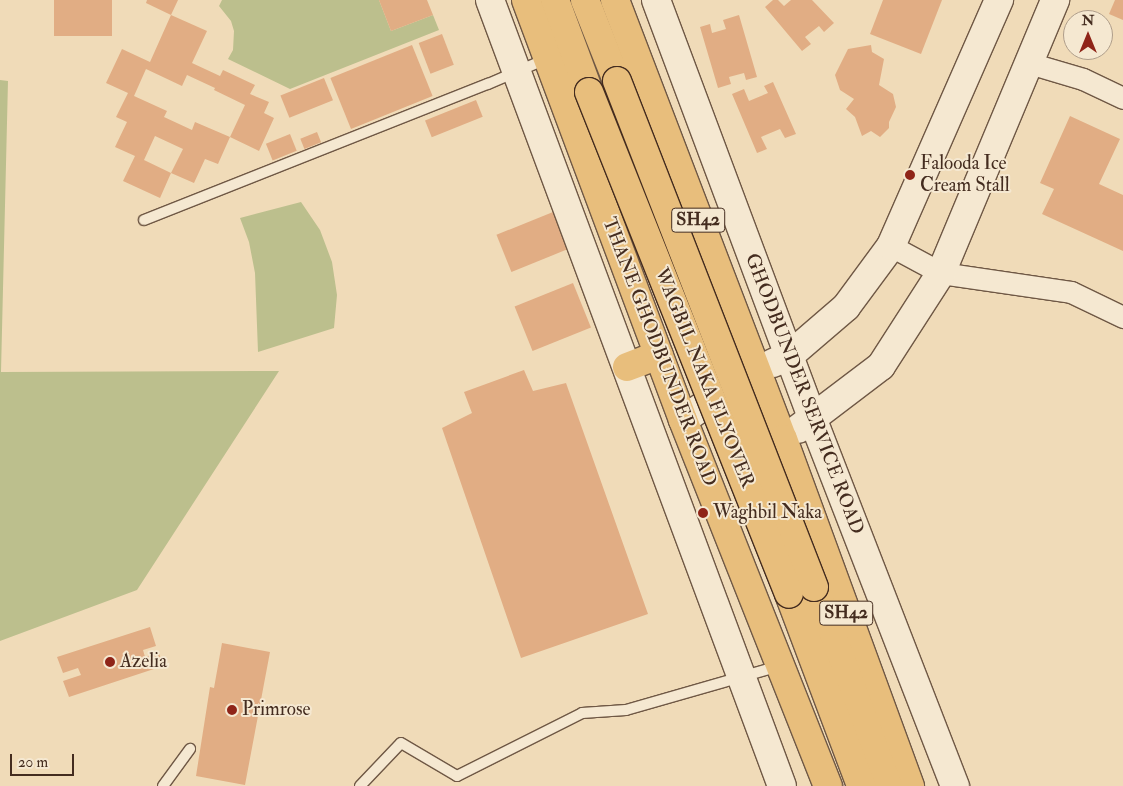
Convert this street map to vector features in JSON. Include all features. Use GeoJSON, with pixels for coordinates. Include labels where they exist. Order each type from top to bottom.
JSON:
{"type":"FeatureCollection","features":[{"type":"Feature","properties":{"kind":"main road","name":"THANE GHODBUNDER ROAD"},"geometry":{"type":"LineString","coordinates":[[526,0],[683,420],[828,786]]}},
{"type":"Feature","properties":{"kind":"main road","name":"WAGBIL NAKA FLYOVER"},"geometry":{"type":"LineString","coordinates":[[555,0],[789,594],[860,786]]}},
{"type":"Feature","properties":{"kind":"main road","name":"WAGBIL NAKA FLYOVER"},"geometry":{"type":"LineString","coordinates":[[585,0],[814,587],[888,786]]}},
{"type":"Feature","properties":{"kind":"main road","name":"SH42"},"geometry":{"type":"LineString","coordinates":[[615,0],[755,371],[783,439],[910,786]]}},
{"type":"Feature","properties":{"kind":"main road"},"geometry":{"type":"LineString","coordinates":[[627,367],[659,356]]}},
{"type":"Feature","properties":{"kind":"street"},"geometry":{"type":"LineString","coordinates":[[490,0],[782,786]]}},
{"type":"Feature","properties":{"kind":"street","name":"GHODBUNDER SERVICE ROAD"},"geometry":{"type":"LineString","coordinates":[[656,0],[788,356],[955,786]]}},
{"type":"Feature","properties":{"kind":"street"},"geometry":{"type":"LineString","coordinates":[[683,420],[755,371],[788,356],[846,307],[891,246],[999,0]]}},
{"type":"Feature","properties":{"kind":"street"},"geometry":{"type":"LineString","coordinates":[[708,482],[813,420],[881,366],[941,273],[1055,0]]}},
{"type":"Feature","properties":{"kind":"street"},"geometry":{"type":"LineString","coordinates":[[1029,63],[1083,79],[1123,98]]}},
{"type":"Feature","properties":{"kind":"street"},"geometry":{"type":"LineString","coordinates":[[891,246],[941,273],[1071,292],[1123,317]]}},
{"type":"Feature","properties":{"kind":"lane"},"geometry":{"type":"LineString","coordinates":[[144,220],[518,72],[548,58]]}},
{"type":"Feature","properties":{"kind":"lane"},"geometry":{"type":"LineString","coordinates":[[360,786],[401,743],[457,776],[582,713],[626,710],[780,666]]}},
{"type":"Feature","properties":{"kind":"lane"},"geometry":{"type":"LineString","coordinates":[[163,786],[190,749]]}},
{"type":"Feature","properties":{"kind":"green space"},"geometry":{"type":"Polygon","coordinates":[[[222,0],[379,0],[391,31],[433,15],[439,30],[290,89],[228,59],[233,50],[234,31],[231,21],[219,6],[222,0]]]}},
{"type":"Feature","properties":{"kind":"green space"},"geometry":{"type":"Polygon","coordinates":[[[0,80],[8,81],[1,372],[279,371],[137,590],[0,641],[0,80]]]}},
{"type":"Feature","properties":{"kind":"green space"},"geometry":{"type":"Polygon","coordinates":[[[301,202],[320,230],[332,262],[337,295],[334,328],[258,352],[255,273],[249,242],[240,218],[301,202]]]}},
{"type":"Feature","properties":{"kind":"building"},"geometry":{"type":"Polygon","coordinates":[[[54,0],[112,0],[112,36],[54,36],[54,0]]]}},
{"type":"Feature","properties":{"kind":"building"},"geometry":{"type":"Polygon","coordinates":[[[147,0],[178,0],[171,15],[146,3],[147,0]]]}},
{"type":"Feature","properties":{"kind":"building"},"geometry":{"type":"Polygon","coordinates":[[[379,0],[427,0],[433,15],[391,31],[379,0]]]}},
{"type":"Feature","properties":{"kind":"building"},"geometry":{"type":"Polygon","coordinates":[[[773,0],[778,0],[784,6],[791,0],[812,0],[834,23],[824,32],[819,26],[805,37],[811,44],[802,51],[765,7],[773,0]]]}},
{"type":"Feature","properties":{"kind":"building"},"geometry":{"type":"Polygon","coordinates":[[[883,0],[942,0],[921,54],[870,34],[883,0]]]}},
{"type":"Feature","properties":{"kind":"building"},"geometry":{"type":"Polygon","coordinates":[[[1115,0],[1123,0],[1123,20],[1113,16],[1113,10],[1111,10],[1115,0]]]}},
{"type":"Feature","properties":{"kind":"building"},"geometry":{"type":"Polygon","coordinates":[[[171,15],[207,31],[192,63],[220,76],[223,70],[255,85],[250,94],[269,102],[264,113],[274,118],[259,151],[230,137],[218,164],[205,159],[194,183],[171,173],[160,198],[123,181],[135,156],[115,147],[127,122],[116,117],[128,93],[106,83],[122,49],[150,62],[171,15]],[[146,69],[134,96],[167,111],[164,117],[192,130],[195,122],[230,137],[245,105],[187,75],[182,86],[146,69]],[[155,136],[144,160],[171,173],[183,149],[155,136]]]}},
{"type":"Feature","properties":{"kind":"building"},"geometry":{"type":"Polygon","coordinates":[[[739,15],[757,77],[746,80],[744,73],[729,77],[731,84],[718,88],[700,27],[710,24],[712,33],[726,29],[723,20],[739,15]]]}},
{"type":"Feature","properties":{"kind":"building"},"geometry":{"type":"Polygon","coordinates":[[[442,34],[454,65],[430,74],[419,43],[442,34]]]}},
{"type":"Feature","properties":{"kind":"building"},"geometry":{"type":"Polygon","coordinates":[[[412,45],[433,96],[351,129],[330,78],[412,45]]]}},
{"type":"Feature","properties":{"kind":"building"},"geometry":{"type":"Polygon","coordinates":[[[871,45],[872,52],[884,59],[879,85],[893,94],[896,107],[889,122],[889,128],[880,137],[871,131],[862,136],[855,117],[846,109],[854,99],[840,90],[835,75],[848,49],[871,45]]]}},
{"type":"Feature","properties":{"kind":"building"},"geometry":{"type":"Polygon","coordinates":[[[324,78],[333,100],[289,118],[280,96],[324,78]]]}},
{"type":"Feature","properties":{"kind":"building"},"geometry":{"type":"Polygon","coordinates":[[[773,82],[796,134],[785,138],[780,129],[761,137],[767,149],[757,153],[732,94],[744,89],[749,101],[768,93],[764,86],[773,82]]]}},
{"type":"Feature","properties":{"kind":"building"},"geometry":{"type":"Polygon","coordinates":[[[476,100],[483,117],[432,137],[425,121],[476,100]]]}},
{"type":"Feature","properties":{"kind":"building"},"geometry":{"type":"Polygon","coordinates":[[[1070,116],[1120,139],[1099,184],[1123,195],[1123,251],[1042,214],[1054,189],[1040,183],[1070,116]]]}},
{"type":"Feature","properties":{"kind":"building"},"geometry":{"type":"Polygon","coordinates":[[[317,132],[321,142],[304,149],[300,139],[317,132]]]}},
{"type":"Feature","properties":{"kind":"building"},"geometry":{"type":"Polygon","coordinates":[[[290,134],[297,151],[273,160],[266,144],[290,134]]]}},
{"type":"Feature","properties":{"kind":"building"},"geometry":{"type":"Polygon","coordinates":[[[553,212],[568,249],[511,272],[496,235],[553,212]]]}},
{"type":"Feature","properties":{"kind":"building"},"geometry":{"type":"Polygon","coordinates":[[[573,283],[591,328],[533,351],[515,307],[573,283]]]}},
{"type":"Feature","properties":{"kind":"building"},"geometry":{"type":"Polygon","coordinates":[[[524,370],[533,391],[566,383],[648,614],[521,658],[442,428],[472,413],[464,392],[524,370]]]}},
{"type":"Feature","properties":{"kind":"building","name":"Azelia"},"geometry":{"type":"Polygon","coordinates":[[[150,627],[156,646],[143,650],[145,657],[159,653],[163,666],[69,697],[63,681],[81,675],[78,668],[63,673],[57,657],[150,627]]]}},
{"type":"Feature","properties":{"kind":"building","name":"Primrose"},"geometry":{"type":"Polygon","coordinates":[[[222,643],[270,652],[245,785],[196,776],[210,687],[214,688],[222,643]]]}},
{"type":"Feature","properties":{"kind":"place","name":"Falooda Ice Cream Stall"},"geometry":{"type":"Point","coordinates":[910,175]}},
{"type":"Feature","properties":{"kind":"place","name":"Waghbil Naka"},"geometry":{"type":"Point","coordinates":[703,513]}},
{"type":"Feature","properties":{"kind":"place","name":"Azelia"},"geometry":{"type":"Point","coordinates":[110,662]}},
{"type":"Feature","properties":{"kind":"place","name":"Primrose"},"geometry":{"type":"Point","coordinates":[232,710]}}]}
